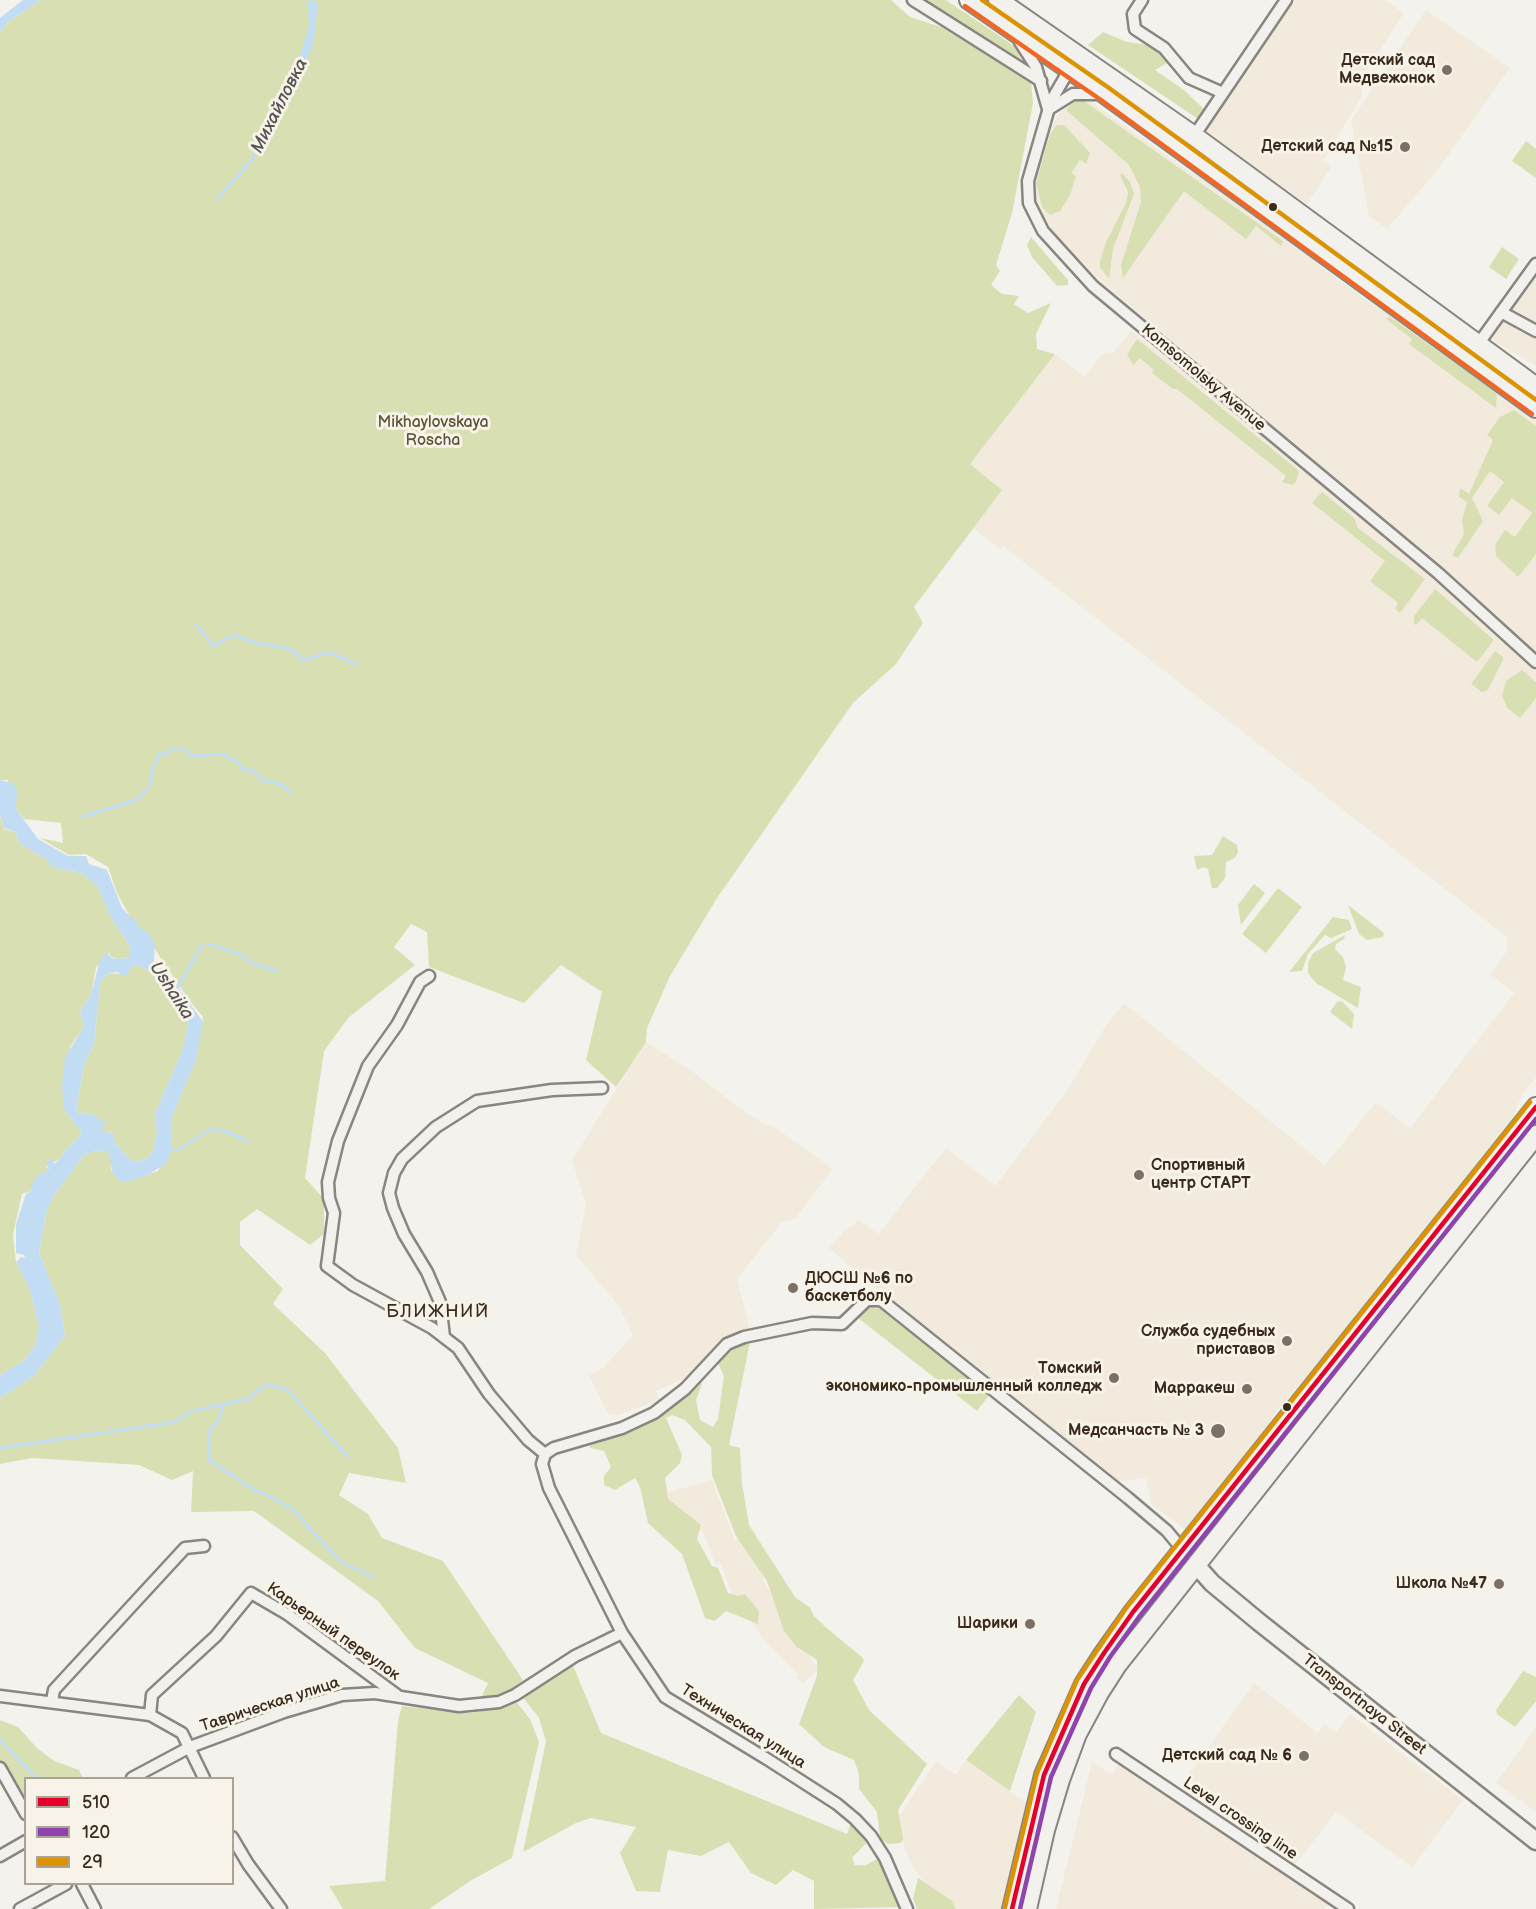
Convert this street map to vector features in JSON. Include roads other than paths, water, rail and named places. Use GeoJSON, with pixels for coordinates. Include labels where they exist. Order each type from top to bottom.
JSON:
{"type":"FeatureCollection","features":[{"type":"Feature","properties":{"kind":"main road"},"geometry":{"type":"LineString","coordinates":[[998,0],[1074,63],[1105,94],[1535,408]]}},
{"type":"Feature","properties":{"kind":"main road"},"geometry":{"type":"LineString","coordinates":[[973,1],[1009,27],[1074,63],[1194,136],[1536,387]]}},
{"type":"Feature","properties":{"kind":"main road"},"geometry":{"type":"LineString","coordinates":[[1480,344],[1536,377]]}},
{"type":"Feature","properties":{"kind":"main road"},"geometry":{"type":"LineString","coordinates":[[1012,1909],[1044,1774],[1066,1719],[1104,1653],[1183,1550],[1536,1107]]}},
{"type":"Feature","properties":{"kind":"main road"},"geometry":{"type":"LineString","coordinates":[[1028,1909],[1045,1830],[1077,1734],[1117,1665],[1536,1135]]}},
{"type":"Feature","properties":{"kind":"street"},"geometry":{"type":"LineString","coordinates":[[913,0],[1041,81]]}},
{"type":"Feature","properties":{"kind":"street"},"geometry":{"type":"LineString","coordinates":[[1142,0],[1133,14],[1135,29],[1164,48],[1189,78],[1223,93]]}},
{"type":"Feature","properties":{"kind":"street"},"geometry":{"type":"LineString","coordinates":[[1194,136],[1286,0]]}},
{"type":"Feature","properties":{"kind":"street"},"geometry":{"type":"LineString","coordinates":[[1009,27],[1027,50],[1041,81],[1048,109],[1073,94],[1105,94]]}},
{"type":"Feature","properties":{"kind":"street","name":"Komsomolsky Avenue"},"geometry":{"type":"LineString","coordinates":[[1074,63],[1059,84],[1048,109],[1031,165],[1028,192],[1036,221],[1060,253],[1100,292],[1438,573],[1536,662]]}},
{"type":"Feature","properties":{"kind":"street"},"geometry":{"type":"LineString","coordinates":[[1480,344],[1536,264]]}},
{"type":"Feature","properties":{"kind":"street"},"geometry":{"type":"LineString","coordinates":[[1501,312],[1536,331]]}},
{"type":"Feature","properties":{"kind":"street"},"geometry":{"type":"LineString","coordinates":[[429,976],[420,982],[397,1025],[368,1066],[342,1132],[328,1182],[329,1198],[334,1213],[327,1266],[353,1285],[458,1348],[489,1394],[528,1440],[545,1454],[554,1448],[622,1428],[654,1413],[685,1389],[727,1344],[744,1337],[812,1323],[842,1324],[867,1300],[881,1300],[1128,1498],[1167,1531],[1196,1565]]}},
{"type":"Feature","properties":{"kind":"street"},"geometry":{"type":"LineString","coordinates":[[444,1338],[440,1302],[428,1272],[404,1234],[389,1193],[394,1173],[402,1159],[436,1127],[477,1101],[552,1090],[602,1088]]}},
{"type":"Feature","properties":{"kind":"street","name":"Техническая улица"},"geometry":{"type":"LineString","coordinates":[[545,1454],[542,1464],[549,1488],[622,1633],[665,1697],[767,1759],[837,1804],[855,1819],[871,1836],[885,1858],[907,1909]]}},
{"type":"Feature","properties":{"kind":"street"},"geometry":{"type":"LineString","coordinates":[[52,1701],[54,1690],[185,1548],[204,1546]]}},
{"type":"Feature","properties":{"kind":"street","name":"Transportnaya Street"},"geometry":{"type":"LineString","coordinates":[[1196,1565],[1212,1583],[1259,1622],[1536,1841]]}},
{"type":"Feature","properties":{"kind":"street","name":"Карьерный переулок"},"geometry":{"type":"LineString","coordinates":[[150,1715],[152,1695],[216,1636],[251,1593],[287,1614],[398,1696]]}},
{"type":"Feature","properties":{"kind":"street","name":"Таврическая улица"},"geometry":{"type":"LineString","coordinates":[[136,1777],[190,1747],[284,1712],[342,1695],[365,1692],[459,1706],[499,1702],[515,1695],[575,1656],[622,1633]]}},
{"type":"Feature","properties":{"kind":"street"},"geometry":{"type":"LineString","coordinates":[[0,1696],[150,1715],[182,1733],[203,1777]]}},
{"type":"Feature","properties":{"kind":"street","name":"Level crossing line"},"geometry":{"type":"LineString","coordinates":[[1116,1754],[1348,1909]]}},
{"type":"Feature","properties":{"kind":"street"},"geometry":{"type":"LineString","coordinates":[[0,1768],[24,1811]]}},
{"type":"Feature","properties":{"kind":"street"},"geometry":{"type":"LineString","coordinates":[[234,1840],[281,1909]]}},
{"type":"Feature","properties":{"kind":"street"},"geometry":{"type":"LineString","coordinates":[[0,1856],[24,1841]]}},
{"type":"Feature","properties":{"kind":"street"},"geometry":{"type":"LineString","coordinates":[[20,1909],[64,1885]]}},
{"type":"Feature","properties":{"kind":"street"},"geometry":{"type":"LineString","coordinates":[[83,1885],[95,1909]]}},
{"type":"Feature","properties":{"kind":"water"},"geometry":{"type":"Polygon","coordinates":[[[23,0],[41,0],[9,21],[0,32],[0,18],[23,0]]]}},
{"type":"Feature","properties":{"kind":"water"},"geometry":{"type":"Polygon","coordinates":[[[308,0],[318,2],[314,40],[296,91],[288,94],[309,27],[308,0]]]}},
{"type":"Feature","properties":{"kind":"water","name":"Ushaika"},"geometry":{"type":"Polygon","coordinates":[[[0,780],[13,783],[17,791],[16,809],[38,839],[68,856],[86,856],[89,864],[107,870],[122,908],[135,921],[139,920],[138,927],[148,932],[155,944],[154,961],[177,985],[203,1022],[196,1060],[172,1116],[171,1149],[167,1163],[146,1176],[125,1182],[118,1180],[113,1174],[109,1154],[101,1150],[85,1154],[52,1198],[46,1213],[39,1253],[60,1304],[65,1336],[34,1376],[0,1398],[0,1375],[22,1362],[29,1354],[36,1344],[39,1326],[30,1290],[16,1262],[21,1257],[25,1258],[24,1255],[16,1253],[16,1224],[26,1194],[32,1191],[32,1184],[38,1175],[49,1170],[46,1163],[52,1158],[54,1164],[60,1159],[82,1133],[64,1109],[62,1085],[65,1057],[84,1027],[80,1012],[91,995],[100,960],[107,952],[111,958],[130,958],[130,946],[111,918],[97,885],[81,873],[51,867],[46,859],[20,844],[15,832],[4,828],[0,815],[0,780]],[[134,964],[125,977],[118,972],[108,973],[100,983],[94,1044],[84,1065],[76,1112],[94,1115],[106,1123],[100,1130],[114,1134],[115,1143],[133,1162],[146,1159],[153,1152],[157,1133],[155,1113],[182,1052],[188,1026],[187,1019],[149,971],[134,964]]]}},
{"type":"Feature","properties":{"kind":"waterway","name":"Михайловка"},"geometry":{"type":"LineString","coordinates":[[217,199],[251,161],[292,90]]}},
{"type":"Feature","properties":{"kind":"waterway"},"geometry":{"type":"LineString","coordinates":[[196,625],[213,646],[233,635],[256,643],[283,647],[295,652],[302,661],[327,652],[357,664]]}},
{"type":"Feature","properties":{"kind":"waterway"},"geometry":{"type":"LineString","coordinates":[[82,817],[136,800],[150,787],[152,772],[159,754],[166,754],[173,748],[185,749],[192,756],[224,754],[230,760],[237,760],[243,770],[252,770],[262,780],[280,784],[291,792]]}},
{"type":"Feature","properties":{"kind":"waterway"},"geometry":{"type":"LineString","coordinates":[[208,944],[238,953],[252,963],[277,971]]}},
{"type":"Feature","properties":{"kind":"waterway","name":"Ushaika"},"geometry":{"type":"LineString","coordinates":[[176,990],[202,945]]}},
{"type":"Feature","properties":{"kind":"waterway"},"geometry":{"type":"LineString","coordinates":[[169,1150],[177,1151],[211,1129],[227,1132],[248,1141]]}},
{"type":"Feature","properties":{"kind":"waterway"},"geometry":{"type":"LineString","coordinates":[[0,1448],[175,1422],[192,1411],[248,1399],[266,1384],[288,1390],[348,1457]]}},
{"type":"Feature","properties":{"kind":"waterway"},"geometry":{"type":"LineString","coordinates":[[223,1406],[219,1419],[209,1432],[209,1460],[248,1486],[290,1507],[340,1561],[373,1577]]}},
{"type":"Feature","properties":{"kind":"waterway"},"geometry":{"type":"LineString","coordinates":[[0,1741],[35,1777]]}},
{"type":"Feature","properties":{"kind":"place","name":"Детский сад Медвежонок"},"geometry":{"type":"Point","coordinates":[1447,70]}},
{"type":"Feature","properties":{"kind":"place","name":"Детский сад №15"},"geometry":{"type":"Point","coordinates":[1405,147]}},
{"type":"Feature","properties":{"kind":"place","name":"Спортивный центр СТАРТ"},"geometry":{"type":"Point","coordinates":[1139,1175]}},
{"type":"Feature","properties":{"kind":"place","name":"ДЮСШ №6 по баскетболу"},"geometry":{"type":"Point","coordinates":[793,1288]}},
{"type":"Feature","properties":{"kind":"place","name":"Служба судебных приставов"},"geometry":{"type":"Point","coordinates":[1287,1341]}},
{"type":"Feature","properties":{"kind":"place","name":"Томский экономико-промышленный колледж"},"geometry":{"type":"Point","coordinates":[1114,1378]}},
{"type":"Feature","properties":{"kind":"place","name":"Марракеш"},"geometry":{"type":"Point","coordinates":[1247,1389]}},
{"type":"Feature","properties":{"kind":"place","name":"Медсанчасть № 3"},"geometry":{"type":"Point","coordinates":[1218,1431]}},
{"type":"Feature","properties":{"kind":"place","name":"Школа №47"},"geometry":{"type":"Point","coordinates":[1499,1584]}},
{"type":"Feature","properties":{"kind":"place","name":"Шарики"},"geometry":{"type":"Point","coordinates":[1030,1624]}},
{"type":"Feature","properties":{"kind":"place","name":"Детский сад № 6"},"geometry":{"type":"Point","coordinates":[1304,1756]}},
{"type":"Feature","properties":{"kind":"district","name":"БЛИЖНИЙ"},"geometry":{"type":"Point","coordinates":[438,1312]}},
{"type":"Feature","properties":{"kind":"park label","name":"Mikhaylovskaya Roscha"},"geometry":{"type":"Point","coordinates":[433,432]}}]}
